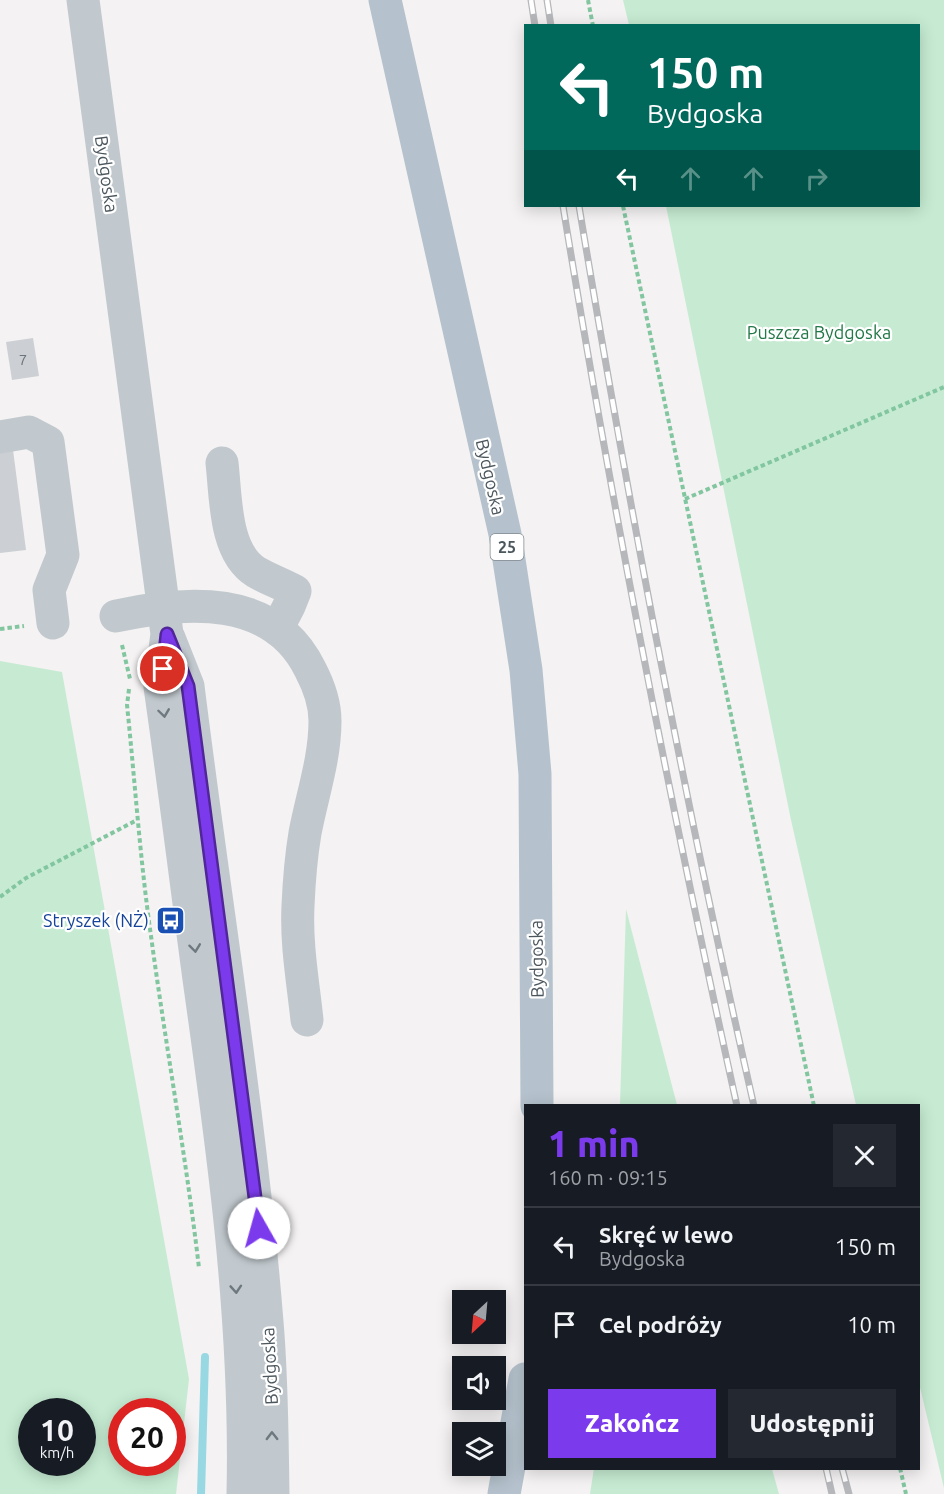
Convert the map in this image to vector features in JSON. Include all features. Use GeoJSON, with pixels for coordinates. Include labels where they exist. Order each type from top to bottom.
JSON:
{"type":"FeatureCollection","features":[{"type":"Feature","properties":{"kind":"main road","name":"Bydgoska"},"geometry":{"type":"LineString","coordinates":[[385,0],[505,534],[526,670],[535,774],[537,1104]]}},
{"type":"Feature","properties":{"kind":"main road"},"geometry":{"type":"LineString","coordinates":[[504,1494],[524,1384]]}},
{"type":"Feature","properties":{"kind":"street","name":"Bydgoska"},"geometry":{"type":"LineString","coordinates":[[83,0],[166,621],[188,686],[259,1228],[272,1408],[273,1494]]}},
{"type":"Feature","properties":{"kind":"street"},"geometry":{"type":"LineString","coordinates":[[0,437],[28,432],[48,442],[63,555],[49,590],[53,623]]}},
{"type":"Feature","properties":{"kind":"street"},"geometry":{"type":"LineString","coordinates":[[222,463],[231,539],[239,556],[256,572],[295,591],[277,629]]}},
{"type":"Feature","properties":{"kind":"street"},"geometry":{"type":"LineString","coordinates":[[116,616],[166,621],[177,606],[214,607],[245,612],[277,629],[308,663],[319,686],[325,710],[322,754],[305,836],[298,907],[300,964],[307,1020]]}},
{"type":"Feature","properties":{"kind":"street","name":"Bydgoska"},"geometry":{"type":"LineString","coordinates":[[166,621],[160,687],[228,1211],[240,1357],[244,1456],[243,1494]]}},
{"type":"Feature","properties":{"kind":"path"},"geometry":{"type":"LineString","coordinates":[[588,0],[592,24]]}},
{"type":"Feature","properties":{"kind":"path"},"geometry":{"type":"LineString","coordinates":[[623,207],[814,1104]]}},
{"type":"Feature","properties":{"kind":"path"},"geometry":{"type":"LineString","coordinates":[[685,499],[944,387]]}},
{"type":"Feature","properties":{"kind":"path"},"geometry":{"type":"LineString","coordinates":[[116,616],[130,679],[127,705],[137,820],[151,935],[199,1268]]}},
{"type":"Feature","properties":{"kind":"path"},"geometry":{"type":"LineString","coordinates":[[0,897],[26,878],[137,820]]}},
{"type":"Feature","properties":{"kind":"path"},"geometry":{"type":"LineString","coordinates":[[900,1470],[906,1494]]}},
{"type":"Feature","properties":{"kind":"green space","name":"Puszcza Bydgoska"},"geometry":{"type":"Polygon","coordinates":[[[623,0],[944,0],[944,1488],[920,1387],[920,1104],[856,1104],[791,820],[666,207],[920,207],[920,24],[629,24],[623,0]]]}},
{"type":"Feature","properties":{"kind":"green space"},"geometry":{"type":"Polygon","coordinates":[[[0,661],[62,672],[189,1379],[186,1406],[186,1398],[108,1398],[108,1476],[178,1476],[176,1494],[0,1494],[0,661]]]}},
{"type":"Feature","properties":{"kind":"green space"},"geometry":{"type":"Polygon","coordinates":[[[626,909],[677,1104],[620,1104],[626,909]]]}},
{"type":"Feature","properties":{"kind":"green space"},"geometry":{"type":"Polygon","coordinates":[[[594,1470],[772,1470],[779,1494],[590,1494],[594,1470]]]}},
{"type":"Feature","properties":{"kind":"building"},"geometry":{"type":"Polygon","coordinates":[[[33,338],[39,376],[12,380],[6,342],[33,338]]]}},
{"type":"Feature","properties":{"kind":"building"},"geometry":{"type":"Polygon","coordinates":[[[12,442],[26,550],[0,553],[0,443],[12,442]]]}},
{"type":"Feature","properties":{"kind":"waterway"},"geometry":{"type":"LineString","coordinates":[[201,1494],[205,1357]]}},
{"type":"Feature","properties":{"kind":"railway"},"geometry":{"type":"LineString","coordinates":[[531,0],[535,24]]}},
{"type":"Feature","properties":{"kind":"railway"},"geometry":{"type":"LineString","coordinates":[[547,0],[551,24]]}},
{"type":"Feature","properties":{"kind":"railway"},"geometry":{"type":"LineString","coordinates":[[563,207],[644,657],[737,1104]]}},
{"type":"Feature","properties":{"kind":"railway"},"geometry":{"type":"LineString","coordinates":[[579,207],[660,657],[705,882],[754,1104]]}},
{"type":"Feature","properties":{"kind":"railway"},"geometry":{"type":"LineString","coordinates":[[826,1470],[832,1494]]}},
{"type":"Feature","properties":{"kind":"railway"},"geometry":{"type":"LineString","coordinates":[[843,1470],[849,1494]]}},
{"type":"Feature","properties":{"kind":"place","name":"Stryszek (NŻ)"},"geometry":{"type":"Point","coordinates":[170,920]}},
{"type":"Feature","properties":{"kind":"route"},"geometry":{"type":"LineString","coordinates":[[163,669],[167,634],[188,686],[259,1228]]}}]}
